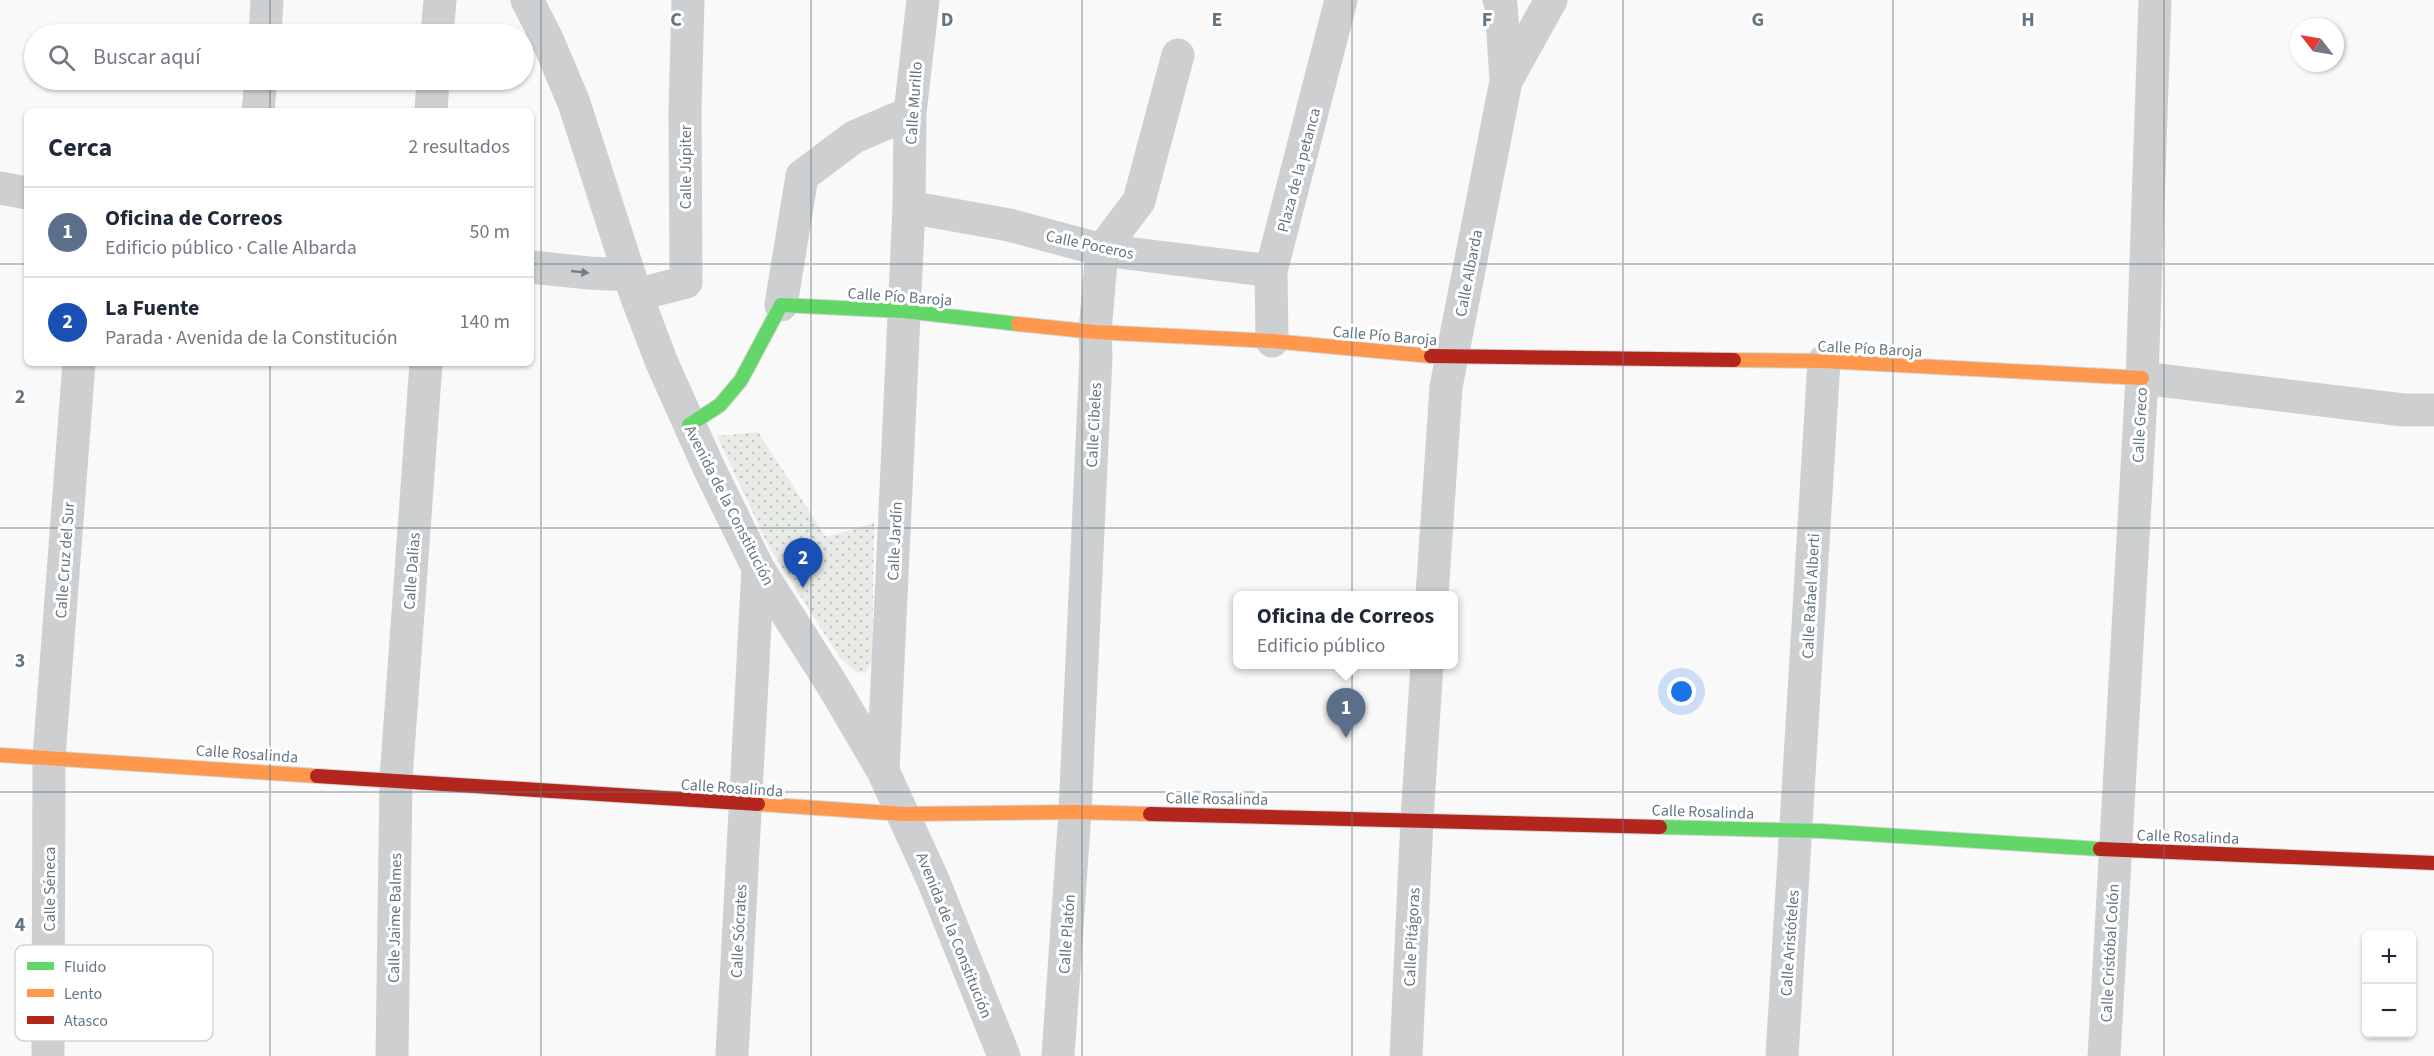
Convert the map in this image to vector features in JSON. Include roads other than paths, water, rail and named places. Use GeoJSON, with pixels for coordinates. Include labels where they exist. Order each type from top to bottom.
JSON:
{"type":"FeatureCollection","features":[{"type":"Feature","properties":{"kind":"street"},"geometry":{"type":"LineString","coordinates":[[266,24],[267,0]]}},
{"type":"Feature","properties":{"kind":"street"},"geometry":{"type":"LineString","coordinates":[[438,24],[440,0]]}},
{"type":"Feature","properties":{"kind":"street","name":"Avenida de la Constitución"},"geometry":{"type":"LineString","coordinates":[[527,0],[547,39],[574,104],[632,285],[689,425],[758,568],[833,686],[883,771],[933,880],[1004,1056]]}},
{"type":"Feature","properties":{"kind":"street","name":"Calle Júpiter"},"geometry":{"type":"LineString","coordinates":[[632,285],[686,282],[685,111],[688,0]]}},
{"type":"Feature","properties":{"kind":"street","name":"Calle Murillo"},"geometry":{"type":"LineString","coordinates":[[904,311],[909,207],[910,113],[923,0]]}},
{"type":"Feature","properties":{"kind":"street","name":"Plaza de la petanca"},"geometry":{"type":"LineString","coordinates":[[1272,341],[1271,271],[1341,0]]}},
{"type":"Feature","properties":{"kind":"street"},"geometry":{"type":"LineString","coordinates":[[1499,0],[1506,81]]}},
{"type":"Feature","properties":{"kind":"street","name":"Calle Albarda"},"geometry":{"type":"LineString","coordinates":[[1432,591],[1446,387],[1506,81],[1551,0]]}},
{"type":"Feature","properties":{"kind":"street","name":"Calle Greco"},"geometry":{"type":"LineString","coordinates":[[2115,850],[2142,378],[2155,0]]}},
{"type":"Feature","properties":{"kind":"street"},"geometry":{"type":"LineString","coordinates":[[1102,249],[1139,201],[1178,55]]}},
{"type":"Feature","properties":{"kind":"street"},"geometry":{"type":"LineString","coordinates":[[258,108],[260,90]]}},
{"type":"Feature","properties":{"kind":"street"},"geometry":{"type":"LineString","coordinates":[[431,108],[433,90]]}},
{"type":"Feature","properties":{"kind":"street"},"geometry":{"type":"LineString","coordinates":[[689,425],[720,405],[741,380],[781,305],[802,176],[854,137],[910,113]]}},
{"type":"Feature","properties":{"kind":"street"},"geometry":{"type":"LineString","coordinates":[[0,188],[24,192]]}},
{"type":"Feature","properties":{"kind":"street","name":"Calle Poceros"},"geometry":{"type":"LineString","coordinates":[[909,207],[1009,225],[1102,249],[1271,271]]}},
{"type":"Feature","properties":{"kind":"street","name":"Calle Cibeles"},"geometry":{"type":"LineString","coordinates":[[1075,812],[1096,369],[1095,332],[1102,249]]}},
{"type":"Feature","properties":{"kind":"street"},"geometry":{"type":"LineString","coordinates":[[534,267],[589,273],[632,285]]}},
{"type":"Feature","properties":{"kind":"street","name":"Calle Pío Baroja"},"geometry":{"type":"LineString","coordinates":[[781,305],[904,311],[1095,332],[1272,341],[1452,358],[1824,361],[2142,378]]}},
{"type":"Feature","properties":{"kind":"street","name":"Calle Jardín"},"geometry":{"type":"LineString","coordinates":[[883,771],[904,311]]}},
{"type":"Feature","properties":{"kind":"street","name":"Calle Rafael Alberti"},"geometry":{"type":"LineString","coordinates":[[1796,830],[1824,361]]}},
{"type":"Feature","properties":{"kind":"street","name":"Calle Cruz del Sur"},"geometry":{"type":"LineString","coordinates":[[49,757],[79,366]]}},
{"type":"Feature","properties":{"kind":"street","name":"Calle Dalias"},"geometry":{"type":"LineString","coordinates":[[396,779],[426,366]]}},
{"type":"Feature","properties":{"kind":"street"},"geometry":{"type":"LineString","coordinates":[[2142,378],[2403,410],[2434,410]]}},
{"type":"Feature","properties":{"kind":"street","name":"Calle Sócrates"},"geometry":{"type":"LineString","coordinates":[[732,1056],[758,568]]}},
{"type":"Feature","properties":{"kind":"street"},"geometry":{"type":"LineString","coordinates":[[1417,819],[1427,669]]}},
{"type":"Feature","properties":{"kind":"street","name":"Calle Rosalinda"},"geometry":{"type":"LineString","coordinates":[[0,755],[396,779],[745,805],[904,814],[1075,812],[1796,830],[2115,850],[2434,863]]}},
{"type":"Feature","properties":{"kind":"street","name":"Calle Séneca"},"geometry":{"type":"LineString","coordinates":[[48,945],[49,757]]}},
{"type":"Feature","properties":{"kind":"street","name":"Calle Jaime Balmes"},"geometry":{"type":"LineString","coordinates":[[392,1056],[396,779]]}},
{"type":"Feature","properties":{"kind":"street","name":"Calle Platón"},"geometry":{"type":"LineString","coordinates":[[1058,1056],[1075,812]]}},
{"type":"Feature","properties":{"kind":"street","name":"Calle Pitágoras"},"geometry":{"type":"LineString","coordinates":[[1406,1056],[1417,819]]}},
{"type":"Feature","properties":{"kind":"street","name":"Calle Aristóteles"},"geometry":{"type":"LineString","coordinates":[[1782,1056],[1796,830]]}},
{"type":"Feature","properties":{"kind":"street","name":"Calle Cristóbal Colón"},"geometry":{"type":"LineString","coordinates":[[2104,1056],[2115,850]]}},
{"type":"Feature","properties":{"kind":"street","name":"Calle Séneca"},"geometry":{"type":"LineString","coordinates":[[48,1041],[48,1056]]}},
{"type":"Feature","properties":{"kind":"place","name":"La Fuente"},"geometry":{"type":"Point","coordinates":[803,588]}},
{"type":"Feature","properties":{"kind":"place","name":"Oficina de Correos"},"geometry":{"type":"Point","coordinates":[1346,738]}}]}
